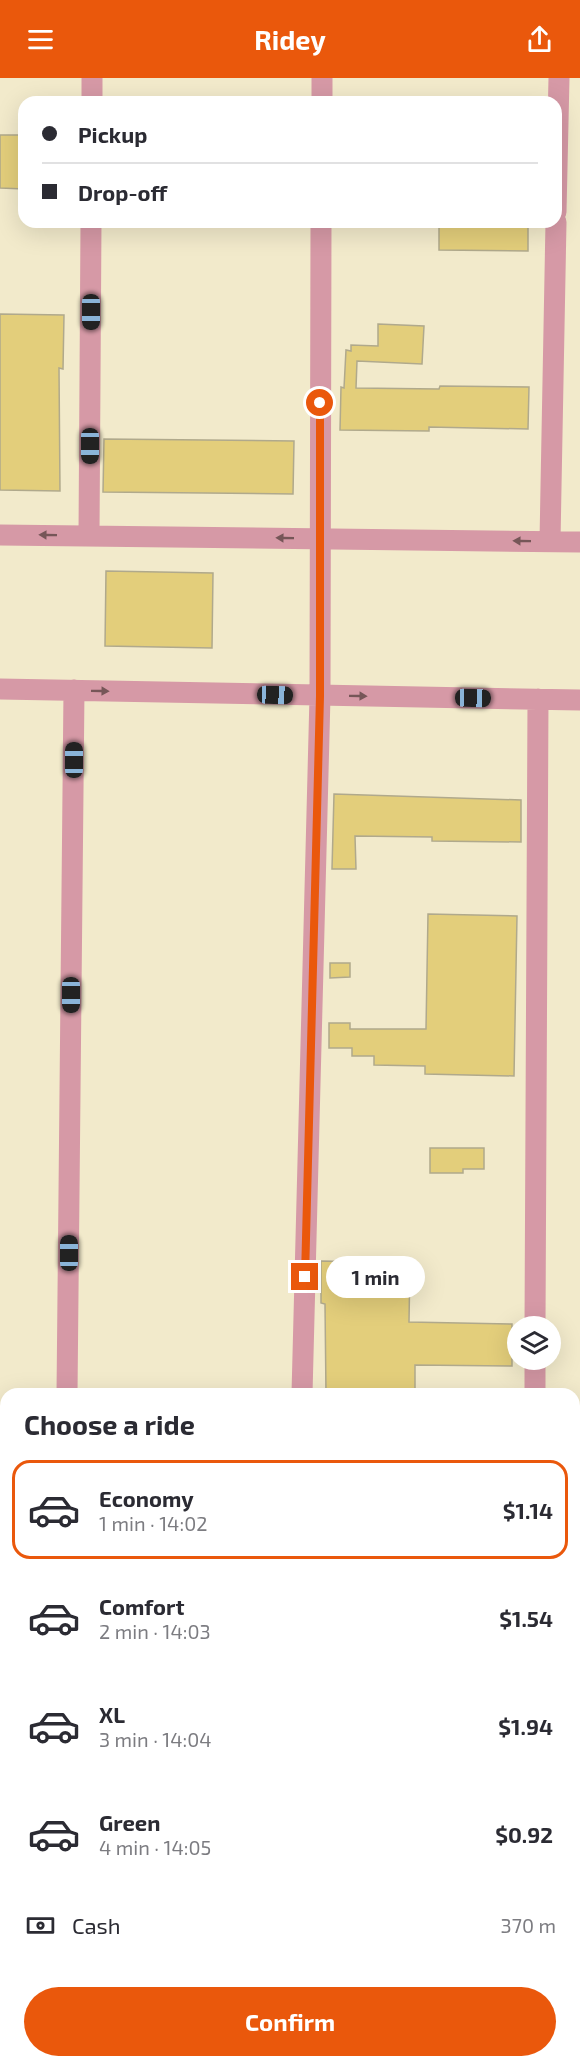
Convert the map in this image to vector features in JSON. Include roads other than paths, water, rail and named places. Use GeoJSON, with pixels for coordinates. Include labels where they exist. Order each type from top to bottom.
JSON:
{"type":"FeatureCollection","features":[{"type":"Feature","properties":{"kind":"street"},"geometry":{"type":"LineString","coordinates":[[92,78],[92,96]]}},
{"type":"Feature","properties":{"kind":"street"},"geometry":{"type":"LineString","coordinates":[[322,78],[322,96]]}},
{"type":"Feature","properties":{"kind":"street"},"geometry":{"type":"LineString","coordinates":[[559,78],[559,96]]}},
{"type":"Feature","properties":{"kind":"street"},"geometry":{"type":"LineString","coordinates":[[89,536],[91,228]]}},
{"type":"Feature","properties":{"kind":"street"},"geometry":{"type":"LineString","coordinates":[[302,1388],[320,696],[321,228]]}},
{"type":"Feature","properties":{"kind":"street"},"geometry":{"type":"LineString","coordinates":[[550,541],[556,228]]}},
{"type":"Feature","properties":{"kind":"street"},"geometry":{"type":"LineString","coordinates":[[0,535],[580,542]]}},
{"type":"Feature","properties":{"kind":"street"},"geometry":{"type":"LineString","coordinates":[[0,689],[580,700]]}},
{"type":"Feature","properties":{"kind":"street"},"geometry":{"type":"LineString","coordinates":[[67,1388],[74,690]]}},
{"type":"Feature","properties":{"kind":"street"},"geometry":{"type":"LineString","coordinates":[[535,1316],[538,699]]}},
{"type":"Feature","properties":{"kind":"street"},"geometry":{"type":"LineString","coordinates":[[535,1370],[535,1388]]}}]}
